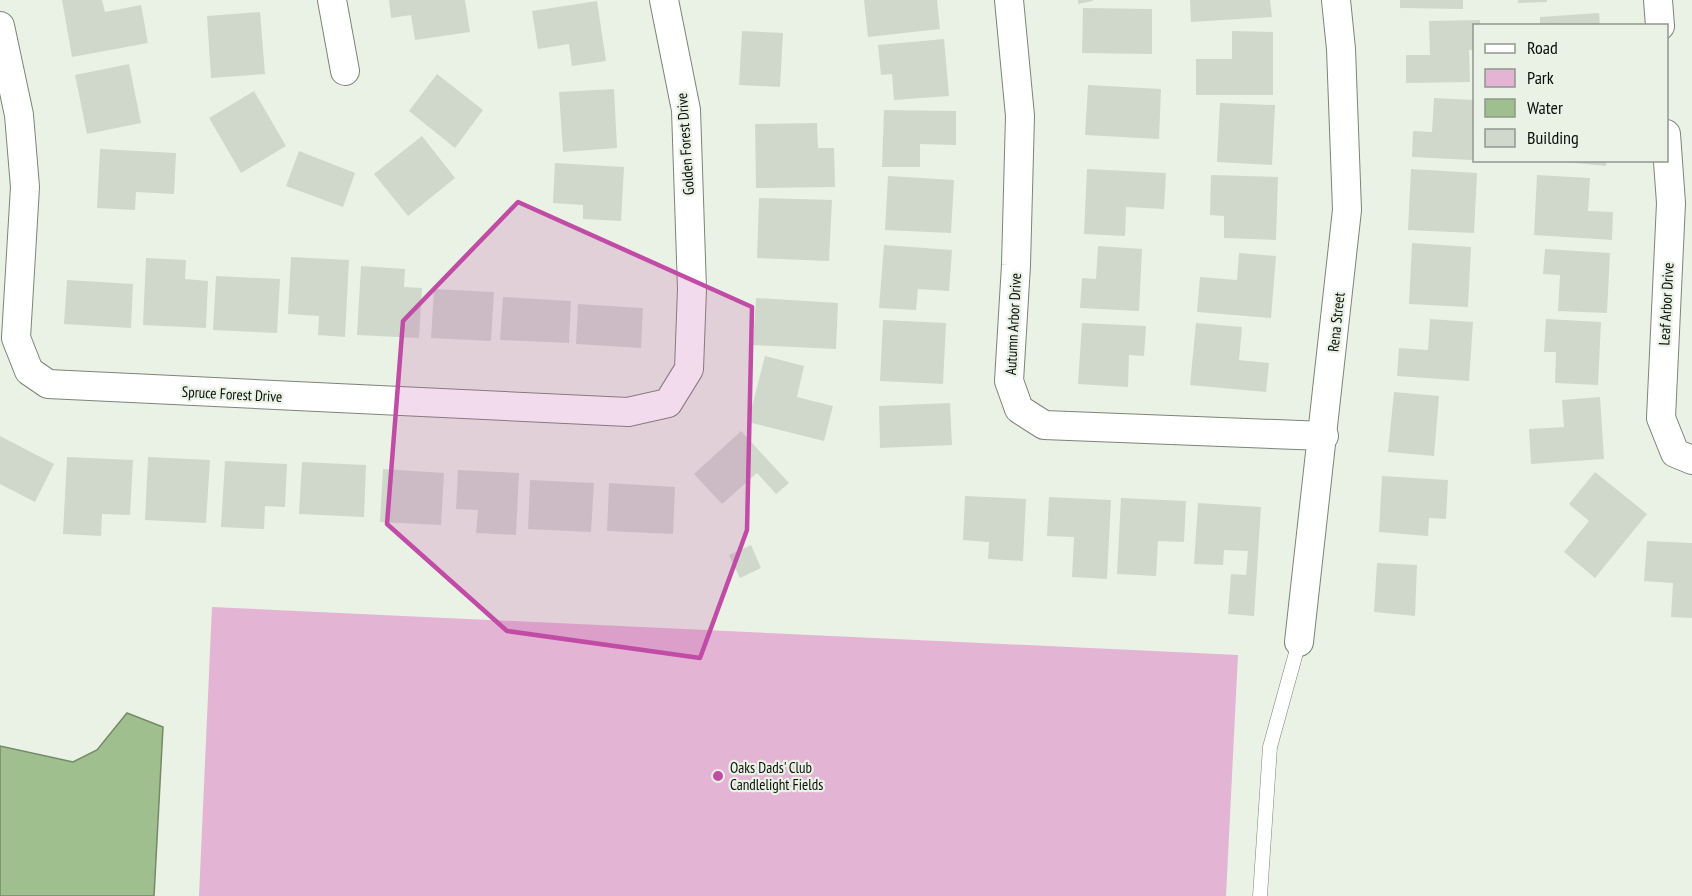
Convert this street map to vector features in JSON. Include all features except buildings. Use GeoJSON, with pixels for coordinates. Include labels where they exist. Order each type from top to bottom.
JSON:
{"type":"FeatureCollection","features":[{"type":"Feature","properties":{"kind":"street"},"geometry":{"type":"LineString","coordinates":[[332,0],[345,71]]}},
{"type":"Feature","properties":{"kind":"street","name":"Golden Forest Drive"},"geometry":{"type":"LineString","coordinates":[[664,0],[686,110],[692,289]]}},
{"type":"Feature","properties":{"kind":"street","name":"Autumn Arbor Drive"},"geometry":{"type":"LineString","coordinates":[[1009,0],[1020,116],[1016,265],[1009,381],[1019,409],[1044,425],[1324,436]]}},
{"type":"Feature","properties":{"kind":"street","name":"Rena Street"},"geometry":{"type":"LineString","coordinates":[[1299,642],[1324,436],[1347,210],[1341,49],[1336,0]]}},
{"type":"Feature","properties":{"kind":"street"},"geometry":{"type":"LineString","coordinates":[[1658,0],[1660,24]]}},
{"type":"Feature","properties":{"kind":"street","name":"Spruce Forest Drive"},"geometry":{"type":"LineString","coordinates":[[0,26],[19,115],[25,187],[16,338],[29,371],[48,384],[628,412],[668,403],[689,369],[692,289]]}},
{"type":"Feature","properties":{"kind":"street","name":"Leaf Arbor Drive"},"geometry":{"type":"LineString","coordinates":[[1668,162],[1671,203],[1661,418],[1675,453],[1692,460]]}},
{"type":"Feature","properties":{"kind":"lane"},"geometry":{"type":"LineString","coordinates":[[1260,896],[1270,747],[1299,642]]}},
{"type":"Feature","properties":{"kind":"highlighted area"},"geometry":{"type":"Polygon","coordinates":[[[518,202],[752,307],[747,530],[700,658],[507,631],[387,524],[403,321],[518,202]]]}},
{"type":"Feature","properties":{"kind":"green space","name":"Oaks Dads' Club Candlelight Fields"},"geometry":{"type":"Polygon","coordinates":[[[212,607],[1238,655],[1226,896],[199,896],[212,607]]]}},
{"type":"Feature","properties":{"kind":"water"},"geometry":{"type":"Polygon","coordinates":[[[127,713],[163,727],[154,896],[0,896],[0,746],[73,762],[97,750],[127,713]]]}},
{"type":"Feature","properties":{"kind":"place","name":"Oaks Dads' Club Candlelight Fields"},"geometry":{"type":"Point","coordinates":[718,776]}}]}
